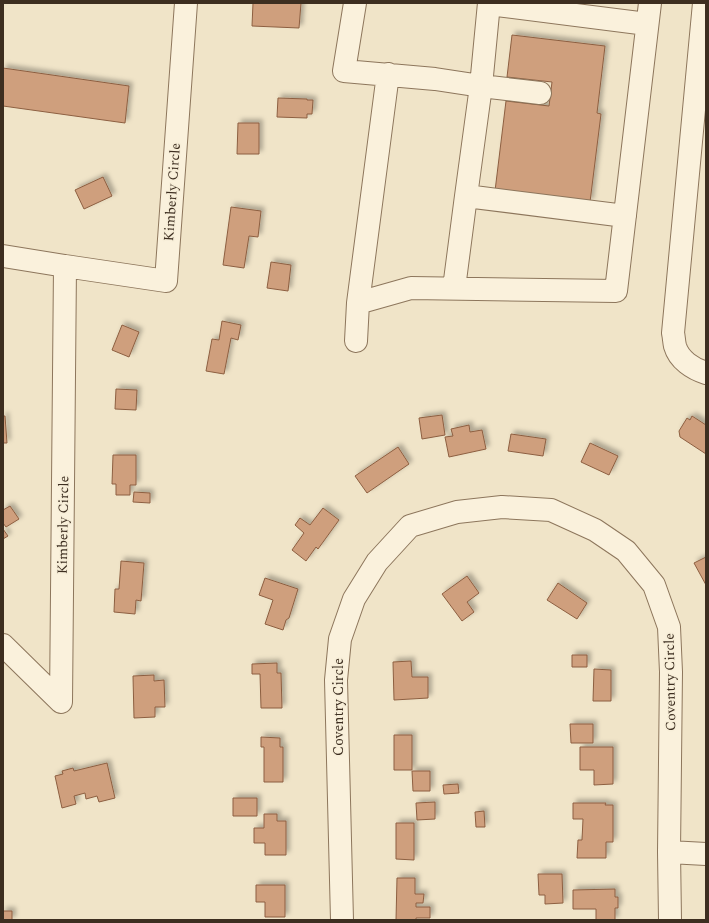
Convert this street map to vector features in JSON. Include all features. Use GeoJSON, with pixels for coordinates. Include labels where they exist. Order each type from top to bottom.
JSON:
{"type":"FeatureCollection","features":[{"type":"Feature","properties":{"kind":"street","name":"Kimberly Circle"},"geometry":{"type":"LineString","coordinates":[[3,256],[166,281],[186,3]]}},
{"type":"Feature","properties":{"kind":"street"},"geometry":{"type":"LineString","coordinates":[[355,3],[344,71],[435,79],[540,93]]}},
{"type":"Feature","properties":{"kind":"street"},"geometry":{"type":"LineString","coordinates":[[704,3],[673,333],[675,346],[679,355],[688,364],[699,371],[706,373]]}},
{"type":"Feature","properties":{"kind":"street"},"geometry":{"type":"LineString","coordinates":[[358,303],[411,288],[616,291],[649,13],[489,4],[481,86],[454,288]]}},
{"type":"Feature","properties":{"kind":"street"},"geometry":{"type":"LineString","coordinates":[[356,341],[358,303],[388,74]]}},
{"type":"Feature","properties":{"kind":"street"},"geometry":{"type":"LineString","coordinates":[[466,196],[625,216]]}},
{"type":"Feature","properties":{"kind":"street","name":"Kimberly Circle"},"geometry":{"type":"LineString","coordinates":[[3,645],[61,702],[66,266]]}},
{"type":"Feature","properties":{"kind":"street","name":"Coventry Circle"},"geometry":{"type":"LineString","coordinates":[[342,920],[336,680],[340,639],[354,599],[377,562],[410,526],[456,512],[502,507],[552,510],[595,530],[626,551],[654,585],[669,627],[671,672],[669,852],[670,920]]}},
{"type":"Feature","properties":{"kind":"street"},"geometry":{"type":"LineString","coordinates":[[669,852],[706,854]]}},
{"type":"Feature","properties":{"kind":"building"},"geometry":{"type":"Polygon","coordinates":[[[253,3],[301,3],[299,28],[252,26],[253,3]]]}},
{"type":"Feature","properties":{"kind":"building"},"geometry":{"type":"Polygon","coordinates":[[[512,35],[605,46],[597,113],[601,114],[590,202],[495,191],[506,101],[549,106],[552,82],[507,77],[512,35]]]}},
{"type":"Feature","properties":{"kind":"building"},"geometry":{"type":"Polygon","coordinates":[[[3,68],[129,86],[125,123],[3,106],[3,68]]]}},
{"type":"Feature","properties":{"kind":"building"},"geometry":{"type":"Polygon","coordinates":[[[278,98],[313,100],[312,114],[307,114],[307,118],[277,117],[278,98]]]}},
{"type":"Feature","properties":{"kind":"building"},"geometry":{"type":"Polygon","coordinates":[[[238,123],[259,123],[259,154],[237,154],[238,123]]]}},
{"type":"Feature","properties":{"kind":"building"},"geometry":{"type":"Polygon","coordinates":[[[103,177],[112,196],[84,209],[75,190],[103,177]]]}},
{"type":"Feature","properties":{"kind":"building"},"geometry":{"type":"Polygon","coordinates":[[[231,207],[261,211],[258,237],[249,236],[244,268],[223,265],[231,207]]]}},
{"type":"Feature","properties":{"kind":"building"},"geometry":{"type":"Polygon","coordinates":[[[271,262],[291,265],[288,291],[267,288],[271,262]]]}},
{"type":"Feature","properties":{"kind":"building"},"geometry":{"type":"Polygon","coordinates":[[[222,321],[241,325],[238,340],[231,338],[224,374],[206,371],[212,339],[219,340],[222,321]]]}},
{"type":"Feature","properties":{"kind":"building"},"geometry":{"type":"Polygon","coordinates":[[[122,325],[139,332],[129,357],[112,350],[122,325]]]}},
{"type":"Feature","properties":{"kind":"building"},"geometry":{"type":"Polygon","coordinates":[[[116,389],[137,390],[136,410],[115,409],[116,389]]]}},
{"type":"Feature","properties":{"kind":"building"},"geometry":{"type":"Polygon","coordinates":[[[442,415],[445,435],[422,439],[419,418],[442,415]]]}},
{"type":"Feature","properties":{"kind":"building"},"geometry":{"type":"Polygon","coordinates":[[[3,416],[5,416],[7,443],[3,443],[3,416]]]}},
{"type":"Feature","properties":{"kind":"building"},"geometry":{"type":"Polygon","coordinates":[[[692,416],[706,425],[706,454],[680,437],[679,431],[687,418],[690,420],[692,416]]]}},
{"type":"Feature","properties":{"kind":"building"},"geometry":{"type":"Polygon","coordinates":[[[469,425],[470,432],[482,430],[486,449],[449,457],[445,437],[453,436],[451,429],[469,425]]]}},
{"type":"Feature","properties":{"kind":"building"},"geometry":{"type":"Polygon","coordinates":[[[511,434],[546,439],[543,456],[508,451],[511,434]]]}},
{"type":"Feature","properties":{"kind":"building"},"geometry":{"type":"Polygon","coordinates":[[[590,443],[618,456],[609,475],[581,462],[590,443]]]}},
{"type":"Feature","properties":{"kind":"building"},"geometry":{"type":"Polygon","coordinates":[[[398,447],[409,464],[367,493],[355,476],[398,447]]]}},
{"type":"Feature","properties":{"kind":"building"},"geometry":{"type":"Polygon","coordinates":[[[113,455],[136,455],[136,485],[130,485],[130,495],[116,495],[116,484],[112,484],[113,455]]]}},
{"type":"Feature","properties":{"kind":"building"},"geometry":{"type":"Polygon","coordinates":[[[134,492],[150,493],[150,503],[133,502],[134,492]]]}},
{"type":"Feature","properties":{"kind":"building"},"geometry":{"type":"Polygon","coordinates":[[[10,506],[19,519],[6,527],[3,523],[3,510],[10,506]]]}},
{"type":"Feature","properties":{"kind":"building"},"geometry":{"type":"Polygon","coordinates":[[[323,508],[339,520],[318,549],[316,547],[306,561],[292,550],[304,533],[295,525],[300,518],[310,525],[323,508]]]}},
{"type":"Feature","properties":{"kind":"building"},"geometry":{"type":"Polygon","coordinates":[[[3,529],[8,536],[3,539],[3,529]]]}},
{"type":"Feature","properties":{"kind":"building"},"geometry":{"type":"Polygon","coordinates":[[[706,557],[706,585],[694,563],[706,557]]]}},
{"type":"Feature","properties":{"kind":"building"},"geometry":{"type":"Polygon","coordinates":[[[121,561],[144,563],[141,601],[136,600],[135,614],[114,612],[115,589],[119,589],[121,561]]]}},
{"type":"Feature","properties":{"kind":"building"},"geometry":{"type":"Polygon","coordinates":[[[467,576],[479,593],[467,602],[474,612],[462,621],[442,594],[467,576]]]}},
{"type":"Feature","properties":{"kind":"building"},"geometry":{"type":"Polygon","coordinates":[[[265,578],[298,589],[289,618],[286,620],[283,630],[265,624],[273,600],[259,595],[265,578]]]}},
{"type":"Feature","properties":{"kind":"building"},"geometry":{"type":"Polygon","coordinates":[[[558,583],[587,603],[577,619],[547,600],[558,583]]]}},
{"type":"Feature","properties":{"kind":"building"},"geometry":{"type":"Polygon","coordinates":[[[572,655],[587,655],[587,667],[572,667],[572,655]]]}},
{"type":"Feature","properties":{"kind":"building"},"geometry":{"type":"Polygon","coordinates":[[[411,661],[412,677],[428,677],[428,698],[394,700],[393,662],[411,661]]]}},
{"type":"Feature","properties":{"kind":"building"},"geometry":{"type":"Polygon","coordinates":[[[277,663],[277,673],[281,673],[282,708],[261,708],[260,674],[252,674],[252,664],[277,663]]]}},
{"type":"Feature","properties":{"kind":"building"},"geometry":{"type":"Polygon","coordinates":[[[594,669],[611,670],[611,701],[593,701],[594,669]]]}},
{"type":"Feature","properties":{"kind":"building"},"geometry":{"type":"Polygon","coordinates":[[[154,675],[154,681],[164,680],[165,707],[155,707],[155,717],[134,718],[133,676],[154,675]]]}},
{"type":"Feature","properties":{"kind":"building"},"geometry":{"type":"Polygon","coordinates":[[[570,724],[593,724],[593,743],[571,743],[570,724]]]}},
{"type":"Feature","properties":{"kind":"building"},"geometry":{"type":"Polygon","coordinates":[[[394,735],[412,735],[412,770],[394,770],[394,735]]]}},
{"type":"Feature","properties":{"kind":"building"},"geometry":{"type":"Polygon","coordinates":[[[261,737],[280,738],[280,747],[283,747],[283,782],[264,782],[264,747],[261,747],[261,737]]]}},
{"type":"Feature","properties":{"kind":"building"},"geometry":{"type":"Polygon","coordinates":[[[580,747],[613,747],[613,784],[594,785],[594,770],[580,770],[580,747]]]}},
{"type":"Feature","properties":{"kind":"building"},"geometry":{"type":"Polygon","coordinates":[[[107,763],[115,798],[99,802],[97,796],[86,799],[85,793],[74,796],[76,804],[62,808],[55,776],[63,774],[62,771],[73,768],[74,771],[107,763]]]}},
{"type":"Feature","properties":{"kind":"building"},"geometry":{"type":"Polygon","coordinates":[[[412,771],[430,771],[430,791],[413,791],[412,771]]]}},
{"type":"Feature","properties":{"kind":"building"},"geometry":{"type":"Polygon","coordinates":[[[458,784],[459,793],[444,794],[443,785],[458,784]]]}},
{"type":"Feature","properties":{"kind":"building"},"geometry":{"type":"Polygon","coordinates":[[[233,798],[257,798],[257,816],[233,816],[233,798]]]}},
{"type":"Feature","properties":{"kind":"building"},"geometry":{"type":"Polygon","coordinates":[[[435,802],[435,819],[417,820],[416,803],[435,802]]]}},
{"type":"Feature","properties":{"kind":"building"},"geometry":{"type":"Polygon","coordinates":[[[573,803],[606,803],[605,805],[613,805],[613,842],[606,842],[606,858],[577,858],[578,840],[582,840],[583,819],[573,819],[573,803]]]}},
{"type":"Feature","properties":{"kind":"building"},"geometry":{"type":"Polygon","coordinates":[[[484,811],[485,827],[476,827],[475,812],[484,811]]]}},
{"type":"Feature","properties":{"kind":"building"},"geometry":{"type":"Polygon","coordinates":[[[264,814],[277,814],[277,821],[286,821],[286,855],[265,855],[265,843],[254,843],[254,828],[264,828],[264,814]]]}},
{"type":"Feature","properties":{"kind":"building"},"geometry":{"type":"Polygon","coordinates":[[[396,823],[414,823],[414,860],[396,859],[396,823]]]}},
{"type":"Feature","properties":{"kind":"building"},"geometry":{"type":"Polygon","coordinates":[[[538,874],[562,874],[563,903],[545,904],[545,895],[539,895],[538,874]]]}},
{"type":"Feature","properties":{"kind":"building"},"geometry":{"type":"Polygon","coordinates":[[[397,878],[415,878],[415,894],[424,894],[423,903],[416,903],[416,907],[430,907],[430,918],[396,920],[397,878]]]}},
{"type":"Feature","properties":{"kind":"building"},"geometry":{"type":"Polygon","coordinates":[[[256,885],[285,885],[285,917],[265,917],[265,902],[256,902],[256,885]]]}},
{"type":"Feature","properties":{"kind":"building"},"geometry":{"type":"Polygon","coordinates":[[[615,889],[615,897],[618,897],[618,908],[615,908],[615,920],[596,920],[596,909],[573,909],[573,890],[615,889]]]}},
{"type":"Feature","properties":{"kind":"building"},"geometry":{"type":"Polygon","coordinates":[[[3,911],[12,911],[12,920],[3,920],[3,911]]]}}]}
